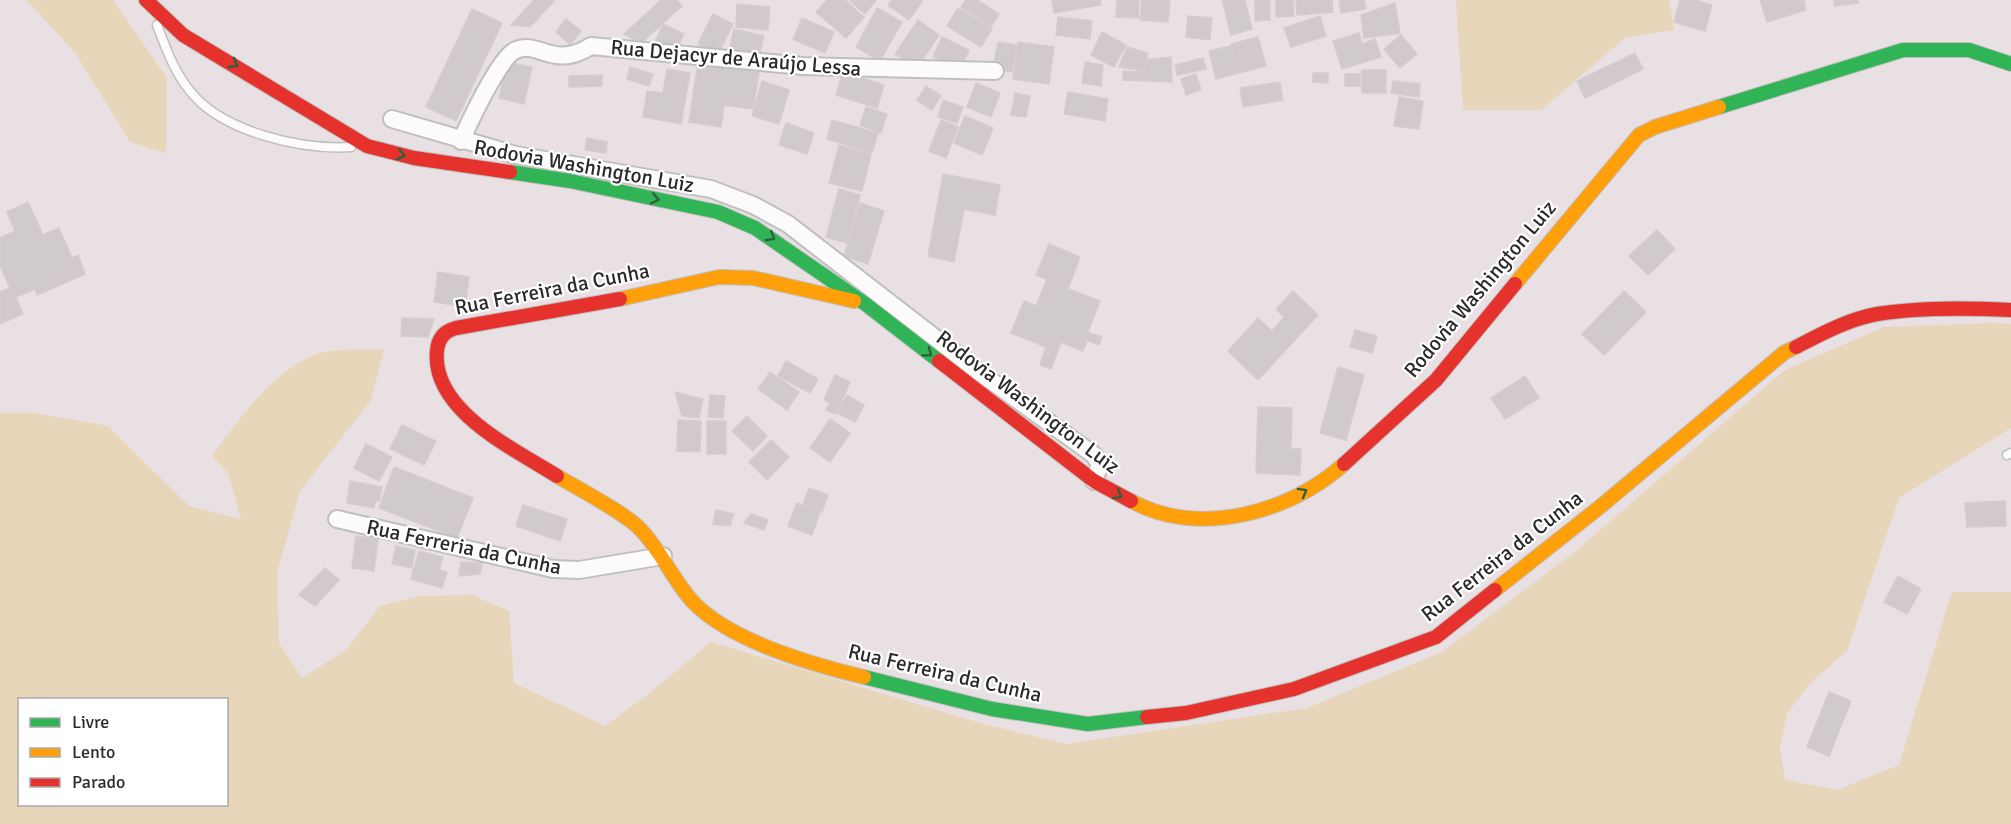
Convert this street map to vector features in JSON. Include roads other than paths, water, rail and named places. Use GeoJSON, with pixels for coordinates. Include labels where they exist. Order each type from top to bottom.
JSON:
{"type":"FeatureCollection","features":[{"type":"Feature","properties":{"kind":"main road","name":"Rodovia Washington Luiz"},"geometry":{"type":"LineString","coordinates":[[147,1],[183,35],[256,77],[346,136],[367,146],[414,158],[570,182],[718,212],[755,228],[786,247],[979,382],[1053,449],[1094,481],[1145,509],[1174,516],[1210,518],[1244,516],[1274,507],[1331,476],[1436,380],[1589,191],[1639,135],[1654,127],[1903,50],[1943,48],[1969,51],[2011,64]]}},
{"type":"Feature","properties":{"kind":"main road","name":"Rua Ferreira da Cunha"},"geometry":{"type":"LineString","coordinates":[[864,303],[753,278],[719,277],[586,306],[456,328],[443,335],[436,349],[439,374],[448,391],[466,415],[485,431],[639,527],[663,556],[678,582],[695,603],[715,619],[749,640],[847,673],[992,710],[1088,724],[1186,713],[1294,689],[1436,637],[1601,506],[1785,352],[1828,330],[1875,314],[1965,308],[2011,310]]}},
{"type":"Feature","properties":{"kind":"street","name":"Rua Dejacyr de Araújo Lessa"},"geometry":{"type":"LineString","coordinates":[[461,141],[477,106],[509,54],[523,48],[558,57],[576,55],[591,46],[814,67],[995,72]]}},
{"type":"Feature","properties":{"kind":"street"},"geometry":{"type":"LineString","coordinates":[[392,119],[461,141],[516,155],[711,189],[753,205],[788,224],[979,382],[1064,433],[1094,455],[1100,464],[1094,481]]}},
{"type":"Feature","properties":{"kind":"street"},"geometry":{"type":"LineString","coordinates":[[514,175],[516,155]]}},
{"type":"Feature","properties":{"kind":"street"},"geometry":{"type":"LineString","coordinates":[[1053,449],[1064,433]]}},
{"type":"Feature","properties":{"kind":"street","name":"Rua Ferreria da Cunha"},"geometry":{"type":"LineString","coordinates":[[337,519],[553,568],[579,570],[663,556]]}},
{"type":"Feature","properties":{"kind":"lane"},"geometry":{"type":"LineString","coordinates":[[147,1],[176,70],[190,92],[213,114],[235,125],[287,141],[333,148],[367,146]]}}]}
